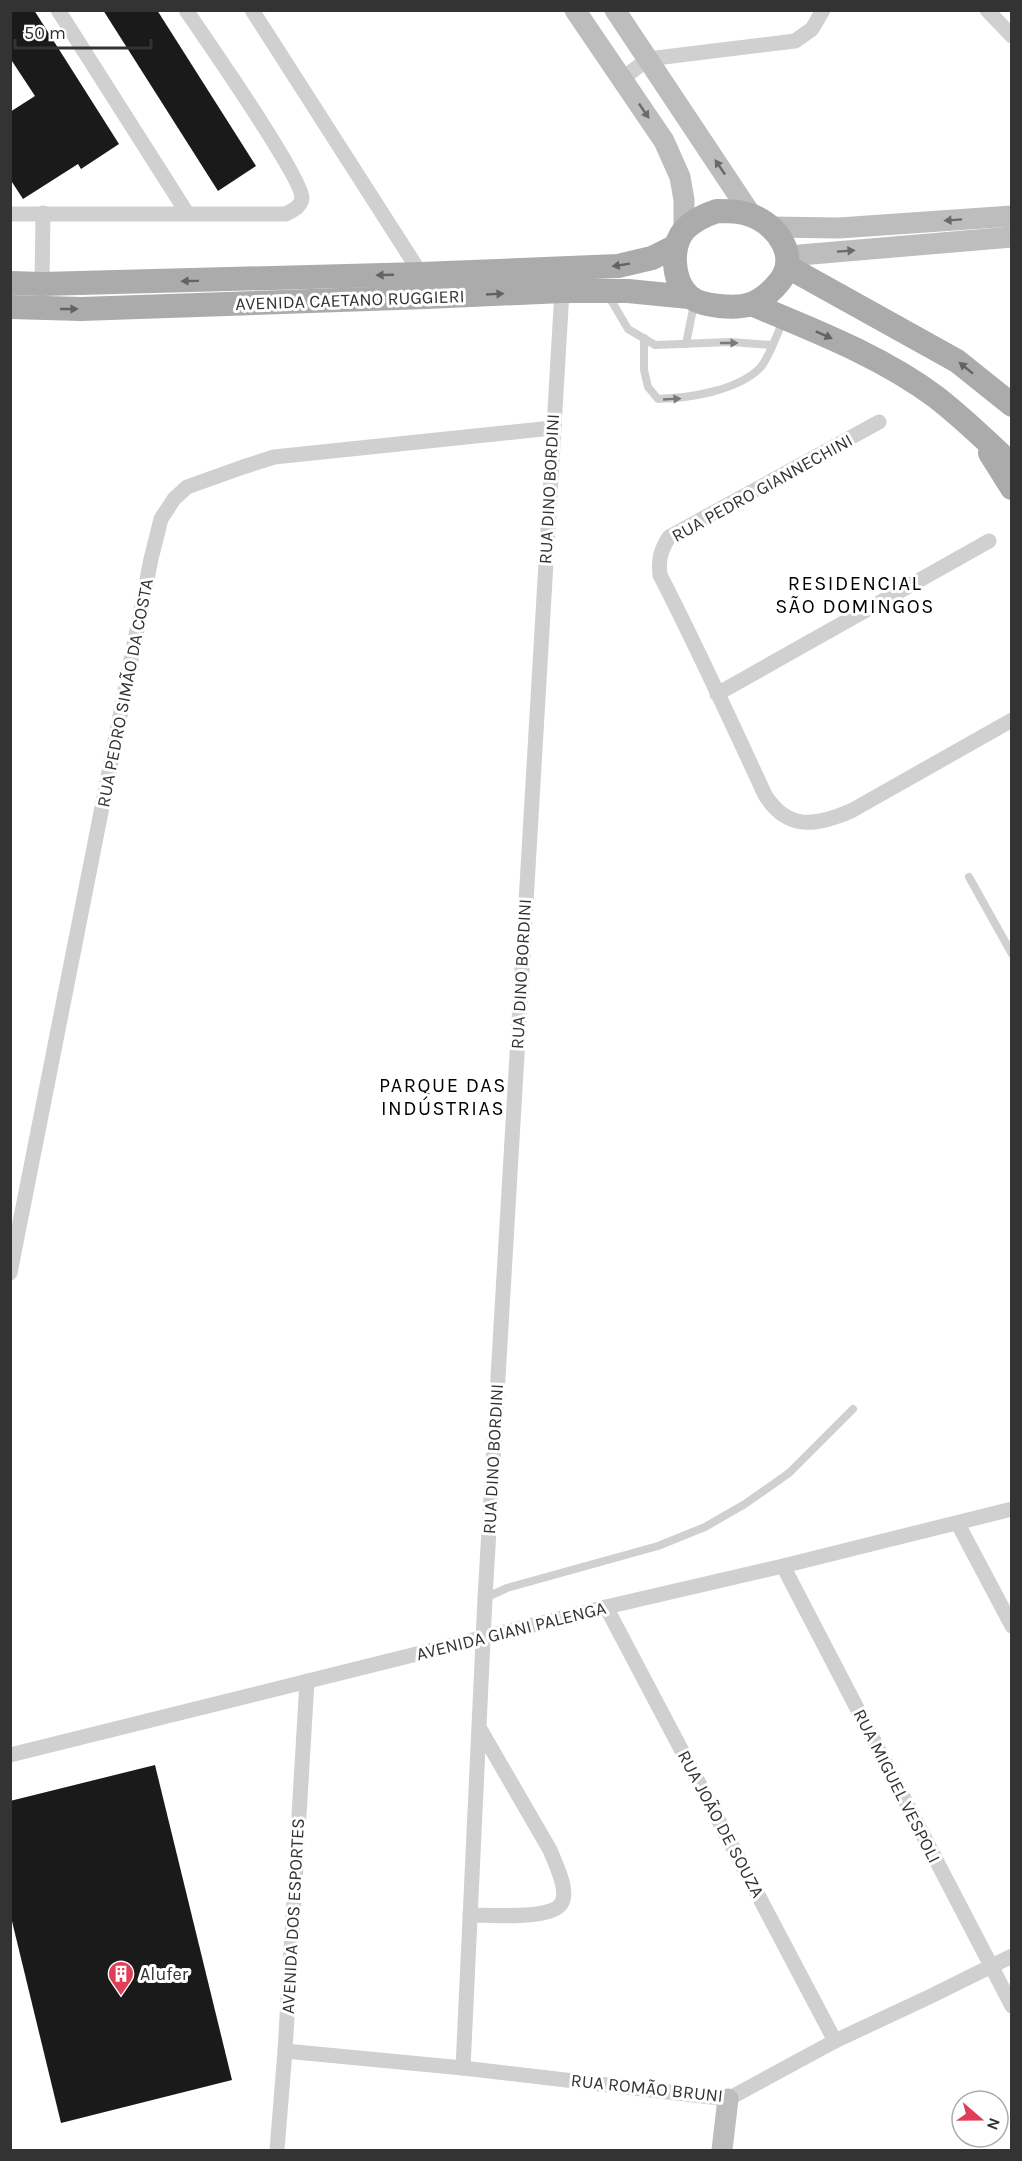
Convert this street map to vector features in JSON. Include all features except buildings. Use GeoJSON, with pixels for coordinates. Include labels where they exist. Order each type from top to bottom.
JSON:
{"type":"FeatureCollection","features":[{"type":"Feature","properties":{"kind":"main road"},"geometry":{"type":"LineString","coordinates":[[717,211],[734,211],[761,221],[781,240],[788,261],[780,281],[767,295],[751,304],[721,306],[692,298],[678,280],[675,265],[680,238],[700,217],[717,211]]}},
{"type":"Feature","properties":{"kind":"main road","name":"AVENIDA CAETANO RUGGIERI"},"geometry":{"type":"LineString","coordinates":[[10,283],[421,274],[618,266],[652,258],[680,238]]}},
{"type":"Feature","properties":{"kind":"main road"},"geometry":{"type":"LineString","coordinates":[[788,261],[957,361],[1011,405]]}},
{"type":"Feature","properties":{"kind":"main road","name":"AVENIDA CAETANO RUGGIERI"},"geometry":{"type":"LineString","coordinates":[[10,307],[81,309],[562,291],[661,293],[692,298]]}},
{"type":"Feature","properties":{"kind":"main road"},"geometry":{"type":"LineString","coordinates":[[751,304],[835,340],[887,367],[934,396],[976,431],[1011,465]]}},
{"type":"Feature","properties":{"kind":"main road"},"geometry":{"type":"LineString","coordinates":[[976,431],[1011,488]]}},
{"type":"Feature","properties":{"kind":"street"},"geometry":{"type":"LineString","coordinates":[[58,10],[188,213]]}},
{"type":"Feature","properties":{"kind":"street"},"geometry":{"type":"LineString","coordinates":[[10,214],[286,214],[297,208],[302,198],[300,187],[186,10]]}},
{"type":"Feature","properties":{"kind":"street"},"geometry":{"type":"LineString","coordinates":[[252,10],[421,274]]}},
{"type":"Feature","properties":{"kind":"street"},"geometry":{"type":"LineString","coordinates":[[575,10],[664,141],[680,177],[684,200],[680,238]]}},
{"type":"Feature","properties":{"kind":"street"},"geometry":{"type":"LineString","coordinates":[[615,10],[761,221],[838,228],[1011,216]]}},
{"type":"Feature","properties":{"kind":"street"},"geometry":{"type":"LineString","coordinates":[[622,79],[648,59],[795,41],[812,29],[823,10]]}},
{"type":"Feature","properties":{"kind":"street"},"geometry":{"type":"LineString","coordinates":[[987,10],[1011,36]]}},
{"type":"Feature","properties":{"kind":"street"},"geometry":{"type":"LineString","coordinates":[[42,284],[43,213]]}},
{"type":"Feature","properties":{"kind":"street"},"geometry":{"type":"LineString","coordinates":[[788,261],[1011,237]]}},
{"type":"Feature","properties":{"kind":"street","name":"RUA DINO BORDINI"},"geometry":{"type":"LineString","coordinates":[[464,2068],[483,1639],[552,428],[562,291]]}},
{"type":"Feature","properties":{"kind":"street","name":"RUA PEDRO GIANNECHINI"},"geometry":{"type":"LineString","coordinates":[[879,422],[669,537],[661,551],[658,563],[660,575],[704,662],[765,795],[774,809],[790,819],[809,824],[851,811],[1011,720]]}},
{"type":"Feature","properties":{"kind":"street","name":"RUA PEDRO SIMÃO DA COSTA"},"geometry":{"type":"LineString","coordinates":[[10,1273],[151,559],[161,519],[174,499],[187,487],[274,457],[552,428]]}},
{"type":"Feature","properties":{"kind":"street"},"geometry":{"type":"LineString","coordinates":[[717,694],[989,541]]}},
{"type":"Feature","properties":{"kind":"street","name":"AVENIDA GIANI PALENGA"},"geometry":{"type":"LineString","coordinates":[[10,1755],[606,1607],[958,1524],[1011,1509]]}},
{"type":"Feature","properties":{"kind":"street"},"geometry":{"type":"LineString","coordinates":[[958,1524],[1011,1626]]}},
{"type":"Feature","properties":{"kind":"street","name":"RUA MIGUEL VESPOLI"},"geometry":{"type":"LineString","coordinates":[[783,1566],[1011,2006]]}},
{"type":"Feature","properties":{"kind":"street","name":"RUA JOÃO DE SOUZA"},"geometry":{"type":"LineString","coordinates":[[606,1607],[835,2041]]}},
{"type":"Feature","properties":{"kind":"street","name":"AVENIDA DOS ESPORTES"},"geometry":{"type":"LineString","coordinates":[[277,2151],[307,1681]]}},
{"type":"Feature","properties":{"kind":"street"},"geometry":{"type":"LineString","coordinates":[[470,1915],[538,1914],[552,1911],[561,1904],[563,1896],[563,1886],[550,1850],[480,1729]]}},
{"type":"Feature","properties":{"kind":"street","name":"RUA ROMÃO BRUNI"},"geometry":{"type":"LineString","coordinates":[[285,2051],[464,2068],[728,2099],[835,2041],[1011,1956]]}},
{"type":"Feature","properties":{"kind":"street"},"geometry":{"type":"LineString","coordinates":[[722,2151],[728,2099]]}},
{"type":"Feature","properties":{"kind":"lane"},"geometry":{"type":"LineString","coordinates":[[606,291],[628,328],[655,345],[730,342],[772,345]]}},
{"type":"Feature","properties":{"kind":"lane"},"geometry":{"type":"LineString","coordinates":[[686,344],[692,298]]}},
{"type":"Feature","properties":{"kind":"lane"},"geometry":{"type":"LineString","coordinates":[[644,338],[644,370],[648,387],[658,399],[685,398],[742,382],[761,367],[784,318]]}},
{"type":"Feature","properties":{"kind":"lane"},"geometry":{"type":"LineString","coordinates":[[969,877],[1011,954]]}},
{"type":"Feature","properties":{"kind":"lane"},"geometry":{"type":"LineString","coordinates":[[486,1598],[507,1588],[658,1546],[705,1527],[745,1504],[789,1473],[853,1409]]}},
{"type":"Feature","properties":{"kind":"place","name":"Alufer"},"geometry":{"type":"Point","coordinates":[121,1997]}},
{"type":"Feature","properties":{"kind":"district","name":"RESIDENCIAL SÃO DOMINGOS"},"geometry":{"type":"Point","coordinates":[855,594]}},
{"type":"Feature","properties":{"kind":"district","name":"PARQUE DAS INDÚSTRIAS"},"geometry":{"type":"Point","coordinates":[443,1096]}}]}
